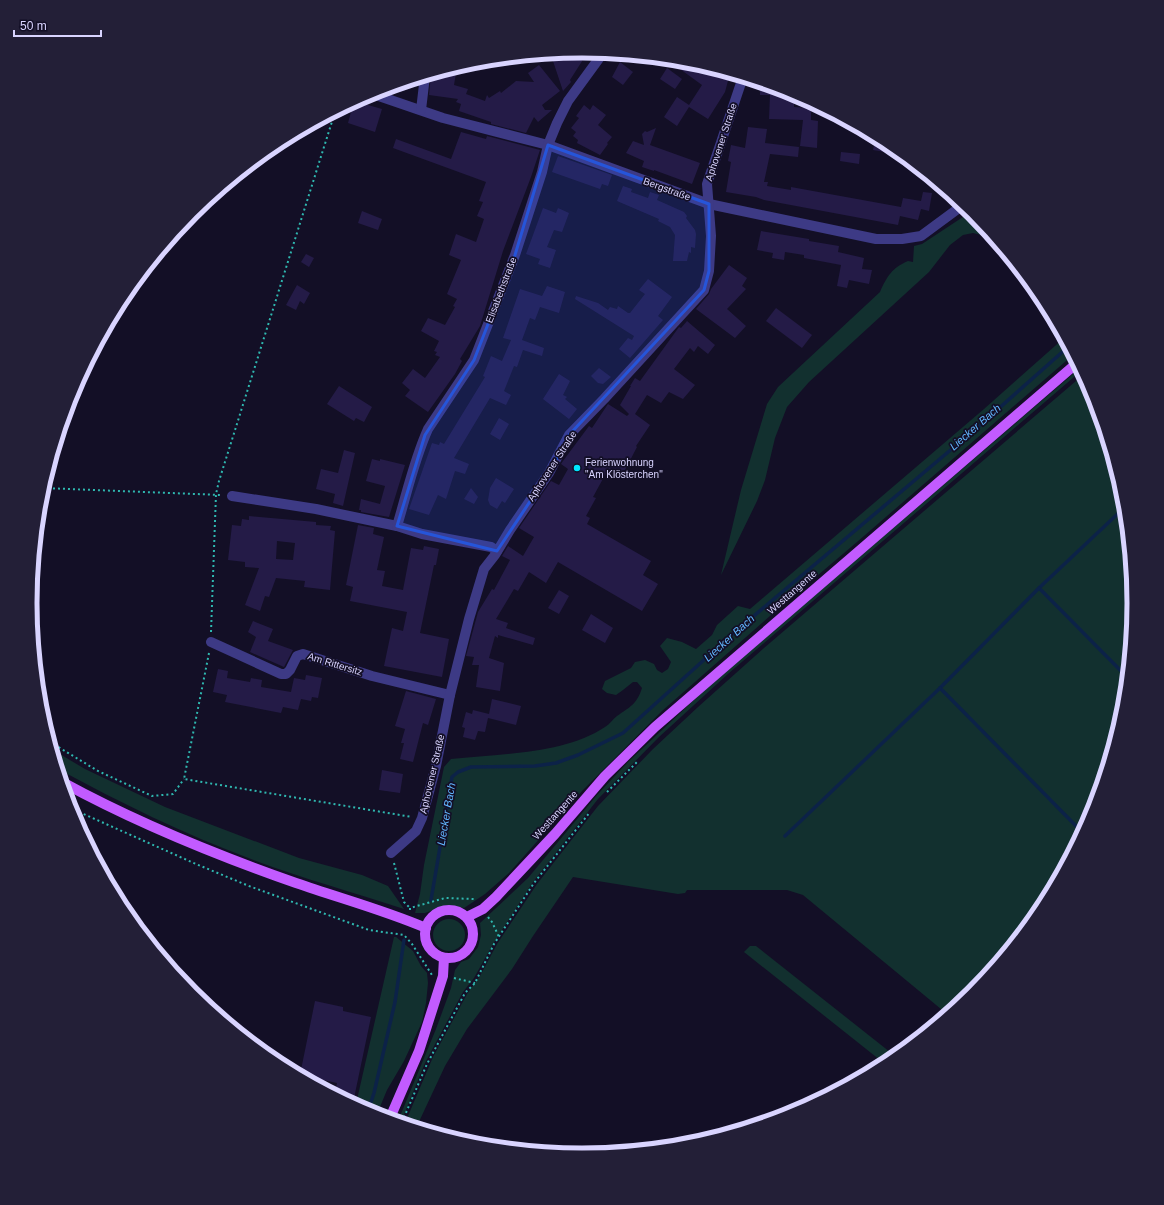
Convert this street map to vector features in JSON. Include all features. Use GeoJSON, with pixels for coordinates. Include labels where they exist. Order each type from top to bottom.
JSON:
{"type":"FeatureCollection","features":[{"type":"Feature","properties":{"kind":"main road","name":"Westtangente"},"geometry":{"type":"LineString","coordinates":[[466,918],[483,910],[496,897],[555,834],[606,776],[655,727],[1073,366]]}},
{"type":"Feature","properties":{"kind":"main road"},"geometry":{"type":"LineString","coordinates":[[69,785],[172,836],[208,851],[426,928]]}},
{"type":"Feature","properties":{"kind":"main road"},"geometry":{"type":"LineString","coordinates":[[454,910],[461,913],[466,918],[471,923],[473,929],[472,943],[468,949],[458,957],[451,958],[444,958],[430,950],[426,943],[425,936],[429,921],[434,916],[440,912],[454,910]]}},
{"type":"Feature","properties":{"kind":"main road"},"geometry":{"type":"LineString","coordinates":[[392,1113],[419,1051],[443,976],[444,958]]}},
{"type":"Feature","properties":{"kind":"street","name":"Elisabethstraße"},"geometry":{"type":"LineString","coordinates":[[397,526],[417,454],[428,429],[474,360],[481,343],[515,255],[542,172],[548,145],[568,101],[599,58]]}},
{"type":"Feature","properties":{"kind":"street"},"geometry":{"type":"LineString","coordinates":[[421,110],[424,81]]}},
{"type":"Feature","properties":{"kind":"street","name":"Aphovener Straße"},"geometry":{"type":"LineString","coordinates":[[391,853],[416,831],[422,818],[436,766],[450,695],[469,619],[484,569],[549,472],[569,435],[704,290],[709,271],[712,236],[707,184],[742,81]]}},
{"type":"Feature","properties":{"kind":"street","name":"Bergstraße"},"geometry":{"type":"LineString","coordinates":[[380,96],[443,118],[548,145],[709,204],[876,239],[902,239],[921,236],[958,209]]}},
{"type":"Feature","properties":{"kind":"street"},"geometry":{"type":"LineString","coordinates":[[232,496],[316,509],[397,526],[422,534],[491,547],[497,551]]}},
{"type":"Feature","properties":{"kind":"street","name":"Am Rittersitz"},"geometry":{"type":"LineString","coordinates":[[211,642],[281,674],[286,674],[290,670],[297,656],[303,654],[372,676],[450,695]]}},
{"type":"Feature","properties":{"kind":"path"},"geometry":{"type":"LineString","coordinates":[[57,746],[98,771],[152,796],[173,794],[184,779],[211,642],[216,494],[333,118]]}},
{"type":"Feature","properties":{"kind":"path"},"geometry":{"type":"LineString","coordinates":[[49,488],[216,494],[232,496]]}},
{"type":"Feature","properties":{"kind":"path"},"geometry":{"type":"LineString","coordinates":[[605,794],[639,760]]}},
{"type":"Feature","properties":{"kind":"path"},"geometry":{"type":"LineString","coordinates":[[184,779],[422,818]]}},
{"type":"Feature","properties":{"kind":"path"},"geometry":{"type":"LineString","coordinates":[[404,1118],[430,1057],[465,993],[475,983],[477,975],[499,937],[534,883],[590,811]]}},
{"type":"Feature","properties":{"kind":"path"},"geometry":{"type":"LineString","coordinates":[[78,812],[249,886],[370,930],[404,935],[412,944],[432,975],[475,983]]}},
{"type":"Feature","properties":{"kind":"path"},"geometry":{"type":"LineString","coordinates":[[391,853],[404,902],[410,908],[409,921]]}},
{"type":"Feature","properties":{"kind":"path"},"geometry":{"type":"LineString","coordinates":[[410,908],[446,898],[474,899],[492,922],[499,937]]}},
{"type":"Feature","properties":{"kind":"highlighted area"},"geometry":{"type":"Polygon","coordinates":[[[548,145],[709,204],[709,271],[704,290],[569,435],[549,473],[497,551],[397,526],[425,435],[474,360],[515,255],[548,145]]]}},
{"type":"Feature","properties":{"kind":"green space"},"geometry":{"type":"Polygon","coordinates":[[[965,215],[985,236],[973,233],[963,235],[950,245],[929,272],[809,382],[787,407],[775,438],[765,480],[757,501],[721,575],[741,490],[767,404],[778,387],[880,292],[885,281],[894,270],[908,261],[913,262],[914,246],[922,244],[965,215]]]}},
{"type":"Feature","properties":{"kind":"green space"},"geometry":{"type":"Polygon","coordinates":[[[1060,341],[1069,358],[662,711],[583,790],[509,873],[485,894],[464,908],[448,905],[425,913],[415,913],[420,894],[424,865],[444,767],[451,759],[510,754],[551,748],[571,743],[589,736],[607,726],[617,716],[632,705],[638,698],[642,688],[637,682],[633,682],[616,695],[607,693],[602,689],[605,681],[631,668],[635,662],[645,660],[654,664],[657,670],[662,673],[668,669],[671,662],[660,646],[667,638],[682,642],[696,649],[712,635],[717,625],[738,606],[750,609],[984,409],[1060,341]]]}},
{"type":"Feature","properties":{"kind":"green space"},"geometry":{"type":"Polygon","coordinates":[[[1076,372],[1077,374],[729,673],[659,737],[598,799],[533,882],[493,944],[474,978],[463,992],[425,1063],[403,1117],[400,1116],[436,1029],[451,988],[455,970],[461,962],[469,959],[478,947],[481,935],[480,923],[528,878],[597,795],[628,762],[709,686],[1076,372]]]}},
{"type":"Feature","properties":{"kind":"green space"},"geometry":{"type":"Polygon","coordinates":[[[1079,378],[1098,427],[1108,461],[1117,496],[1122,531],[1126,567],[1126,638],[1117,709],[1098,778],[1086,811],[1071,844],[1035,905],[992,962],[943,1010],[803,895],[787,890],[687,890],[685,893],[678,894],[573,877],[512,969],[467,1029],[445,1066],[419,1122],[407,1119],[433,1057],[467,994],[480,976],[497,944],[537,884],[598,806],[653,749],[764,648],[1079,378]]]}},
{"type":"Feature","properties":{"kind":"green space"},"geometry":{"type":"Polygon","coordinates":[[[59,753],[85,769],[165,807],[299,858],[362,875],[388,886],[404,909],[270,866],[177,829],[64,772],[59,753]]]}},
{"type":"Feature","properties":{"kind":"green space"},"geometry":{"type":"Polygon","coordinates":[[[446,919],[452,919],[461,923],[465,935],[461,947],[452,951],[446,951],[437,947],[433,938],[433,932],[437,923],[446,919]]]}},
{"type":"Feature","properties":{"kind":"green space"},"geometry":{"type":"Polygon","coordinates":[[[394,937],[396,937],[413,951],[421,966],[427,973],[428,983],[426,1003],[422,1022],[404,1061],[387,1090],[379,1108],[357,1099],[394,937]]]}},
{"type":"Feature","properties":{"kind":"green space"},"geometry":{"type":"Polygon","coordinates":[[[750,946],[756,946],[890,1052],[879,1059],[744,952],[750,946]]]}},
{"type":"Feature","properties":{"kind":"building"},"geometry":{"type":"Polygon","coordinates":[[[584,58],[570,80],[571,82],[563,91],[552,59],[584,58]]]}},
{"type":"Feature","properties":{"kind":"building"},"geometry":{"type":"Polygon","coordinates":[[[620,62],[633,72],[623,85],[612,77],[620,62]]]}},
{"type":"Feature","properties":{"kind":"building"},"geometry":{"type":"Polygon","coordinates":[[[539,65],[560,91],[542,105],[545,110],[552,110],[538,122],[534,117],[526,133],[491,124],[491,122],[459,111],[461,104],[456,102],[458,99],[429,95],[431,79],[455,73],[454,85],[468,89],[466,94],[485,101],[487,95],[489,98],[500,91],[501,93],[516,81],[534,82],[528,73],[539,65]]]}},
{"type":"Feature","properties":{"kind":"building"},"geometry":{"type":"Polygon","coordinates":[[[680,67],[688,68],[729,78],[725,92],[708,119],[689,107],[677,126],[664,117],[677,97],[689,105],[702,85],[680,69],[680,67]]]}},
{"type":"Feature","properties":{"kind":"building"},"geometry":{"type":"Polygon","coordinates":[[[667,68],[682,79],[675,89],[660,79],[667,68]]]}},
{"type":"Feature","properties":{"kind":"building"},"geometry":{"type":"Polygon","coordinates":[[[760,87],[794,100],[794,107],[811,108],[811,120],[818,121],[817,148],[800,146],[803,120],[769,119],[770,95],[760,95],[760,87]]]}},
{"type":"Feature","properties":{"kind":"building"},"geometry":{"type":"Polygon","coordinates":[[[363,104],[382,109],[375,132],[348,123],[352,109],[363,104]]]}},
{"type":"Feature","properties":{"kind":"building"},"geometry":{"type":"Polygon","coordinates":[[[584,105],[590,110],[593,105],[606,115],[598,125],[612,137],[600,155],[577,143],[578,140],[573,136],[576,132],[571,128],[579,118],[576,116],[584,105]]]}},
{"type":"Feature","properties":{"kind":"building"},"geometry":{"type":"Polygon","coordinates":[[[748,127],[767,129],[765,143],[799,147],[798,157],[770,154],[764,182],[768,182],[767,186],[791,190],[791,187],[901,207],[903,198],[921,201],[923,192],[932,193],[929,211],[921,209],[918,220],[900,216],[898,225],[726,192],[731,162],[728,161],[731,145],[745,148],[748,127]]]}},
{"type":"Feature","properties":{"kind":"building"},"geometry":{"type":"Polygon","coordinates":[[[656,128],[650,145],[700,163],[692,184],[642,167],[644,161],[626,153],[633,141],[644,145],[642,134],[645,131],[647,132],[656,128]]]}},
{"type":"Feature","properties":{"kind":"building"},"geometry":{"type":"Polygon","coordinates":[[[461,132],[486,139],[487,136],[540,150],[503,251],[480,326],[460,359],[462,361],[455,374],[428,412],[405,396],[410,390],[402,383],[413,369],[425,378],[440,357],[435,355],[437,352],[434,351],[439,341],[421,331],[428,318],[445,325],[455,307],[453,306],[457,299],[447,294],[461,260],[449,255],[456,234],[476,242],[484,219],[477,216],[483,202],[479,201],[486,182],[393,148],[396,139],[451,159],[461,132]]]}},
{"type":"Feature","properties":{"kind":"building"},"geometry":{"type":"Polygon","coordinates":[[[875,143],[886,149],[885,152],[873,150],[875,143]]]}},
{"type":"Feature","properties":{"kind":"building"},"geometry":{"type":"Polygon","coordinates":[[[841,152],[860,154],[859,164],[840,161],[841,152]]]}},
{"type":"Feature","properties":{"kind":"building"},"geometry":{"type":"Polygon","coordinates":[[[558,156],[612,175],[608,186],[602,184],[600,189],[552,172],[558,156]]]}},
{"type":"Feature","properties":{"kind":"building"},"geometry":{"type":"Polygon","coordinates":[[[623,186],[632,189],[631,192],[648,198],[650,192],[659,195],[657,200],[684,212],[696,234],[695,248],[691,247],[691,253],[689,252],[687,261],[673,261],[675,235],[670,227],[658,221],[659,219],[617,201],[623,186]]]}},
{"type":"Feature","properties":{"kind":"building"},"geometry":{"type":"Polygon","coordinates":[[[543,208],[556,213],[558,208],[569,213],[562,232],[554,230],[547,247],[556,250],[550,268],[538,264],[540,259],[526,254],[543,208]]]}},
{"type":"Feature","properties":{"kind":"building"},"geometry":{"type":"Polygon","coordinates":[[[362,211],[382,219],[378,230],[358,223],[362,211]]]}},
{"type":"Feature","properties":{"kind":"building"},"geometry":{"type":"Polygon","coordinates":[[[761,231],[809,239],[809,241],[839,246],[838,252],[864,258],[862,269],[872,270],[869,284],[849,280],[847,288],[837,286],[841,265],[804,258],[804,255],[785,252],[784,260],[772,258],[773,253],[757,250],[761,231]]]}},
{"type":"Feature","properties":{"kind":"building"},"geometry":{"type":"Polygon","coordinates":[[[306,254],[314,258],[309,267],[301,262],[306,254]]]}},
{"type":"Feature","properties":{"kind":"building"},"geometry":{"type":"Polygon","coordinates":[[[729,265],[747,278],[742,286],[746,289],[727,309],[746,326],[735,338],[696,309],[709,294],[729,265]]]}},
{"type":"Feature","properties":{"kind":"building"},"geometry":{"type":"Polygon","coordinates":[[[648,279],[672,297],[658,316],[663,320],[630,358],[619,349],[628,338],[632,340],[634,336],[575,299],[576,296],[598,303],[608,310],[610,307],[617,309],[618,306],[630,313],[645,294],[639,290],[648,279]]]}},
{"type":"Feature","properties":{"kind":"building"},"geometry":{"type":"Polygon","coordinates":[[[297,285],[310,293],[304,304],[300,301],[296,310],[286,305],[297,285]]]}},
{"type":"Feature","properties":{"kind":"building"},"geometry":{"type":"Polygon","coordinates":[[[547,286],[565,292],[559,313],[540,307],[535,320],[530,318],[522,340],[544,348],[542,356],[523,350],[517,367],[514,366],[504,391],[511,395],[506,405],[490,398],[454,458],[469,464],[465,474],[455,471],[446,499],[438,495],[429,515],[409,509],[432,443],[439,445],[440,442],[444,444],[485,377],[483,376],[491,356],[502,361],[511,340],[503,338],[520,289],[542,296],[547,286]]]}},
{"type":"Feature","properties":{"kind":"building"},"geometry":{"type":"Polygon","coordinates":[[[776,308],[812,335],[802,348],[766,321],[776,308]]]}},
{"type":"Feature","properties":{"kind":"building"},"geometry":{"type":"Polygon","coordinates":[[[687,321],[715,345],[708,354],[698,346],[694,352],[690,348],[674,369],[695,385],[683,399],[669,392],[661,403],[647,395],[635,414],[650,425],[636,446],[637,447],[625,470],[618,472],[611,468],[607,475],[605,475],[593,497],[596,498],[586,516],[590,518],[587,524],[651,561],[643,575],[658,584],[642,611],[558,562],[546,583],[529,572],[518,591],[514,589],[496,619],[508,623],[506,628],[535,638],[533,645],[498,635],[498,638],[495,636],[489,658],[504,663],[500,691],[476,687],[479,665],[472,665],[474,657],[466,656],[478,612],[492,589],[494,590],[510,560],[502,556],[508,546],[523,556],[534,537],[519,528],[551,481],[559,485],[568,469],[561,464],[563,461],[589,426],[592,428],[608,404],[627,416],[629,414],[620,405],[630,386],[635,378],[640,381],[679,327],[681,328],[687,321]]]}},
{"type":"Feature","properties":{"kind":"building"},"geometry":{"type":"Polygon","coordinates":[[[599,368],[611,377],[603,384],[598,383],[591,376],[599,368]]]}},
{"type":"Feature","properties":{"kind":"building"},"geometry":{"type":"Polygon","coordinates":[[[559,374],[570,381],[563,395],[567,397],[565,399],[577,409],[569,419],[543,399],[559,374]]]}},
{"type":"Feature","properties":{"kind":"building"},"geometry":{"type":"Polygon","coordinates":[[[339,386],[372,407],[364,422],[356,418],[354,421],[327,404],[339,386]]]}},
{"type":"Feature","properties":{"kind":"building"},"geometry":{"type":"Polygon","coordinates":[[[499,418],[509,424],[500,440],[490,434],[499,418]]]}},
{"type":"Feature","properties":{"kind":"building"},"geometry":{"type":"Polygon","coordinates":[[[344,450],[355,453],[343,506],[333,503],[335,494],[316,489],[321,469],[338,473],[344,450]]]}},
{"type":"Feature","properties":{"kind":"building"},"geometry":{"type":"Polygon","coordinates":[[[372,459],[380,461],[380,459],[405,465],[389,517],[361,512],[361,510],[359,510],[361,499],[380,504],[385,486],[366,481],[372,459]]]}},
{"type":"Feature","properties":{"kind":"building"},"geometry":{"type":"Polygon","coordinates":[[[496,478],[514,489],[505,503],[502,501],[497,509],[490,505],[488,500],[490,488],[496,478]]]}},
{"type":"Feature","properties":{"kind":"building"},"geometry":{"type":"Polygon","coordinates":[[[471,488],[478,497],[474,504],[464,499],[471,488]]]}},
{"type":"Feature","properties":{"kind":"building"},"geometry":{"type":"Polygon","coordinates":[[[249,516],[316,522],[316,525],[331,526],[330,530],[335,531],[330,590],[304,587],[305,581],[276,578],[269,597],[265,596],[260,611],[245,605],[259,568],[245,567],[245,562],[228,560],[232,525],[241,526],[242,519],[249,520],[249,516]],[[277,541],[276,559],[293,560],[295,543],[277,541]]]}},
{"type":"Feature","properties":{"kind":"building"},"geometry":{"type":"Polygon","coordinates":[[[358,525],[374,528],[373,534],[384,537],[377,570],[385,571],[382,586],[403,590],[411,548],[423,550],[424,546],[439,549],[436,565],[434,565],[420,633],[449,639],[442,677],[384,666],[392,628],[403,631],[407,612],[350,601],[353,587],[346,585],[358,525]]]}},
{"type":"Feature","properties":{"kind":"building"},"geometry":{"type":"Polygon","coordinates":[[[559,590],[569,596],[559,614],[548,608],[559,590]]]}},
{"type":"Feature","properties":{"kind":"building"},"geometry":{"type":"Polygon","coordinates":[[[591,614],[613,628],[605,643],[582,630],[591,614]]]}},
{"type":"Feature","properties":{"kind":"building"},"geometry":{"type":"Polygon","coordinates":[[[253,621],[273,629],[268,641],[293,650],[284,667],[250,652],[256,637],[248,632],[253,621]]]}},
{"type":"Feature","properties":{"kind":"building"},"geometry":{"type":"Polygon","coordinates":[[[218,669],[228,671],[227,678],[250,682],[251,678],[262,680],[261,687],[291,692],[294,678],[305,680],[306,675],[322,678],[318,698],[312,697],[311,701],[301,699],[298,710],[283,707],[281,713],[225,702],[227,695],[213,692],[218,669]]]}},
{"type":"Feature","properties":{"kind":"building"},"geometry":{"type":"Polygon","coordinates":[[[406,691],[436,699],[428,725],[423,723],[413,762],[400,759],[404,743],[401,743],[405,729],[395,726],[406,691]]]}},
{"type":"Feature","properties":{"kind":"building"},"geometry":{"type":"Polygon","coordinates":[[[492,699],[521,706],[516,725],[488,718],[485,732],[478,731],[475,740],[463,737],[465,728],[462,727],[466,712],[472,714],[473,710],[489,714],[492,699]]]}},
{"type":"Feature","properties":{"kind":"building"},"geometry":{"type":"Polygon","coordinates":[[[382,770],[403,774],[400,793],[379,790],[382,770]]]}},
{"type":"Feature","properties":{"kind":"building"},"geometry":{"type":"Polygon","coordinates":[[[315,1001],[343,1007],[343,1011],[371,1017],[354,1097],[336,1088],[337,1083],[318,1079],[301,1069],[315,1001]]]}},
{"type":"Feature","properties":{"kind":"waterway","name":"Liecker Bach"},"geometry":{"type":"LineString","coordinates":[[431,900],[452,777],[458,772],[471,767],[535,766],[556,763],[578,755],[623,733],[736,631],[979,426],[1065,350]]}},
{"type":"Feature","properties":{"kind":"waterway"},"geometry":{"type":"LineString","coordinates":[[1119,512],[1039,588],[1122,672]]}},
{"type":"Feature","properties":{"kind":"waterway"},"geometry":{"type":"LineString","coordinates":[[1039,588],[940,688],[1078,828]]}},
{"type":"Feature","properties":{"kind":"waterway"},"geometry":{"type":"LineString","coordinates":[[785,836],[940,688]]}},
{"type":"Feature","properties":{"kind":"waterway","name":"Liecker Bach"},"geometry":{"type":"LineString","coordinates":[[370,1105],[395,1002],[404,940]]}},
{"type":"Feature","properties":{"kind":"place","name":"Ferienwohnung \"Am Klösterchen\""},"geometry":{"type":"Point","coordinates":[577,468]}}]}
